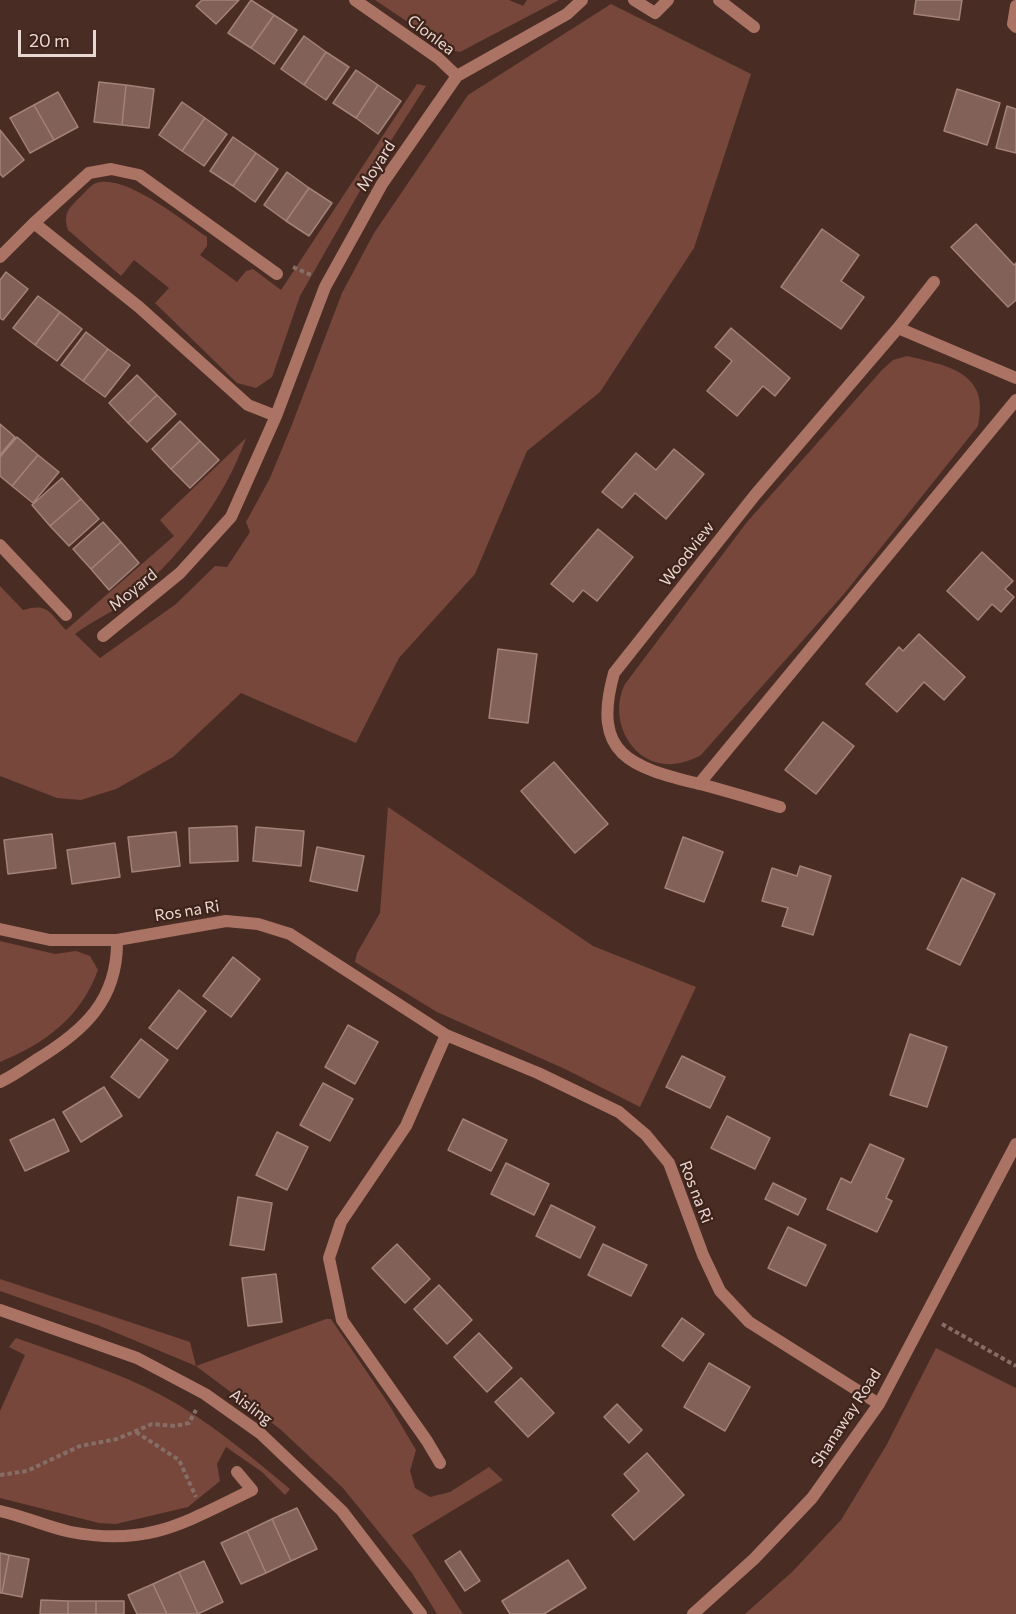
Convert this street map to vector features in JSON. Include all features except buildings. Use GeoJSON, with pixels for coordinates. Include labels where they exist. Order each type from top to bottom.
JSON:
{"type":"FeatureCollection","features":[{"type":"Feature","properties":{"kind":"street","name":"Clonlea"},"geometry":{"type":"LineString","coordinates":[[355,0],[438,58],[457,76]]}},
{"type":"Feature","properties":{"kind":"street","name":"Moyard"},"geometry":{"type":"LineString","coordinates":[[103,636],[180,573],[231,517],[276,416],[325,287],[382,184],[457,76],[567,14],[582,0]]}},
{"type":"Feature","properties":{"kind":"street"},"geometry":{"type":"LineString","coordinates":[[634,0],[654,13],[668,0]]}},
{"type":"Feature","properties":{"kind":"street"},"geometry":{"type":"LineString","coordinates":[[719,0],[754,27]]}},
{"type":"Feature","properties":{"kind":"street"},"geometry":{"type":"LineString","coordinates":[[1016,6],[1013,24],[1016,27]]}},
{"type":"Feature","properties":{"kind":"street"},"geometry":{"type":"LineString","coordinates":[[0,257],[89,173],[111,169],[139,175],[278,274]]}},
{"type":"Feature","properties":{"kind":"street"},"geometry":{"type":"LineString","coordinates":[[34,223],[139,307],[248,405],[276,416]]}},
{"type":"Feature","properties":{"kind":"street","name":"Woodview"},"geometry":{"type":"LineString","coordinates":[[780,807],[699,784],[668,778],[641,768],[620,752],[608,731],[606,702],[614,673],[755,495],[898,328],[934,282]]}},
{"type":"Feature","properties":{"kind":"street"},"geometry":{"type":"LineString","coordinates":[[898,328],[1016,378]]}},
{"type":"Feature","properties":{"kind":"street"},"geometry":{"type":"LineString","coordinates":[[699,784],[1016,400]]}},
{"type":"Feature","properties":{"kind":"street"},"geometry":{"type":"LineString","coordinates":[[0,545],[66,615]]}},
{"type":"Feature","properties":{"kind":"street","name":"Ros na Ri"},"geometry":{"type":"LineString","coordinates":[[0,929],[50,940],[117,940],[226,921],[258,924],[290,934],[446,1035],[538,1073],[619,1112],[646,1135],[669,1163],[703,1255],[720,1291],[749,1322],[879,1404]]}},
{"type":"Feature","properties":{"kind":"street"},"geometry":{"type":"LineString","coordinates":[[0,1082],[61,1045],[88,1022],[106,996],[118,959],[117,940]]}},
{"type":"Feature","properties":{"kind":"street"},"geometry":{"type":"LineString","coordinates":[[440,1463],[342,1320],[328,1258],[341,1222],[406,1126],[446,1035]]}},
{"type":"Feature","properties":{"kind":"street","name":"Shanaway Road"},"geometry":{"type":"LineString","coordinates":[[693,1614],[754,1559],[812,1498],[879,1404],[1016,1144]]}},
{"type":"Feature","properties":{"kind":"street","name":"Aisling"},"geometry":{"type":"LineString","coordinates":[[0,1311],[137,1358],[205,1394],[260,1433],[342,1511],[415,1603],[420,1614]]}},
{"type":"Feature","properties":{"kind":"street"},"geometry":{"type":"LineString","coordinates":[[0,1511],[68,1531],[106,1538],[146,1536],[202,1514],[252,1490],[237,1472]]}},
{"type":"Feature","properties":{"kind":"path"},"geometry":{"type":"LineString","coordinates":[[278,274],[291,266],[309,274],[325,287]]}},
{"type":"Feature","properties":{"kind":"path"},"geometry":{"type":"LineString","coordinates":[[926,1315],[1016,1366]]}},
{"type":"Feature","properties":{"kind":"path"},"geometry":{"type":"LineString","coordinates":[[0,1475],[27,1471],[80,1446],[117,1439],[152,1424],[176,1426],[189,1423],[205,1394]]}},
{"type":"Feature","properties":{"kind":"path"},"geometry":{"type":"LineString","coordinates":[[136,1431],[179,1460],[189,1477],[202,1514]]}},
{"type":"Feature","properties":{"kind":"shaded area"},"geometry":{"type":"Polygon","coordinates":[[[375,0],[509,0],[523,6],[527,0],[559,0],[460,52],[448,49],[375,0]]]}},
{"type":"Feature","properties":{"kind":"shaded area"},"geometry":{"type":"Polygon","coordinates":[[[611,4],[751,74],[694,248],[600,392],[527,451],[475,574],[399,658],[356,743],[241,693],[173,757],[116,789],[81,800],[57,798],[0,776],[0,586],[23,610],[44,609],[66,630],[174,536],[160,520],[246,438],[237,461],[212,506],[180,549],[125,602],[75,634],[100,658],[176,604],[215,566],[227,567],[250,532],[246,522],[270,478],[342,293],[374,233],[468,95],[611,4]]]}},
{"type":"Feature","properties":{"kind":"shaded area"},"geometry":{"type":"Polygon","coordinates":[[[417,84],[426,86],[369,175],[300,296],[272,377],[256,388],[237,383],[155,303],[169,288],[134,260],[121,276],[68,230],[66,220],[68,212],[72,205],[92,186],[96,183],[108,182],[122,185],[153,200],[207,237],[207,246],[200,255],[237,282],[246,271],[253,269],[281,290],[417,84]]]}},
{"type":"Feature","properties":{"kind":"shaded area"},"geometry":{"type":"Polygon","coordinates":[[[907,356],[952,369],[972,383],[978,394],[980,408],[978,426],[844,594],[701,755],[684,762],[665,764],[652,761],[640,754],[631,745],[621,722],[619,709],[625,684],[747,522],[882,370],[893,360],[907,356]]]}},
{"type":"Feature","properties":{"kind":"shaded area"},"geometry":{"type":"Polygon","coordinates":[[[388,807],[593,946],[696,987],[640,1107],[565,1069],[437,1012],[355,962],[357,953],[380,913],[388,807]]]}},
{"type":"Feature","properties":{"kind":"shaded area"},"geometry":{"type":"Polygon","coordinates":[[[0,941],[55,954],[76,951],[90,956],[98,970],[91,987],[72,1015],[47,1037],[17,1055],[0,1062],[0,941]]]}},
{"type":"Feature","properties":{"kind":"shaded area"},"geometry":{"type":"Polygon","coordinates":[[[0,1279],[190,1342],[196,1366],[100,1326],[0,1291],[0,1279]]]}},
{"type":"Feature","properties":{"kind":"shaded area"},"geometry":{"type":"Polygon","coordinates":[[[331,1319],[388,1403],[416,1450],[410,1471],[415,1488],[430,1497],[450,1492],[489,1467],[503,1480],[412,1535],[463,1614],[437,1614],[412,1573],[343,1488],[280,1429],[196,1366],[331,1319]]]}},
{"type":"Feature","properties":{"kind":"shaded area"},"geometry":{"type":"Polygon","coordinates":[[[16,1338],[108,1371],[161,1395],[212,1427],[290,1489],[285,1495],[262,1472],[226,1447],[217,1464],[220,1481],[188,1507],[116,1524],[99,1523],[0,1498],[0,1411],[25,1355],[9,1347],[16,1338]]]}},
{"type":"Feature","properties":{"kind":"shaded area"},"geometry":{"type":"Polygon","coordinates":[[[936,1348],[1016,1388],[1016,1614],[745,1614],[792,1572],[841,1520],[886,1446],[936,1348]]]}}]}
